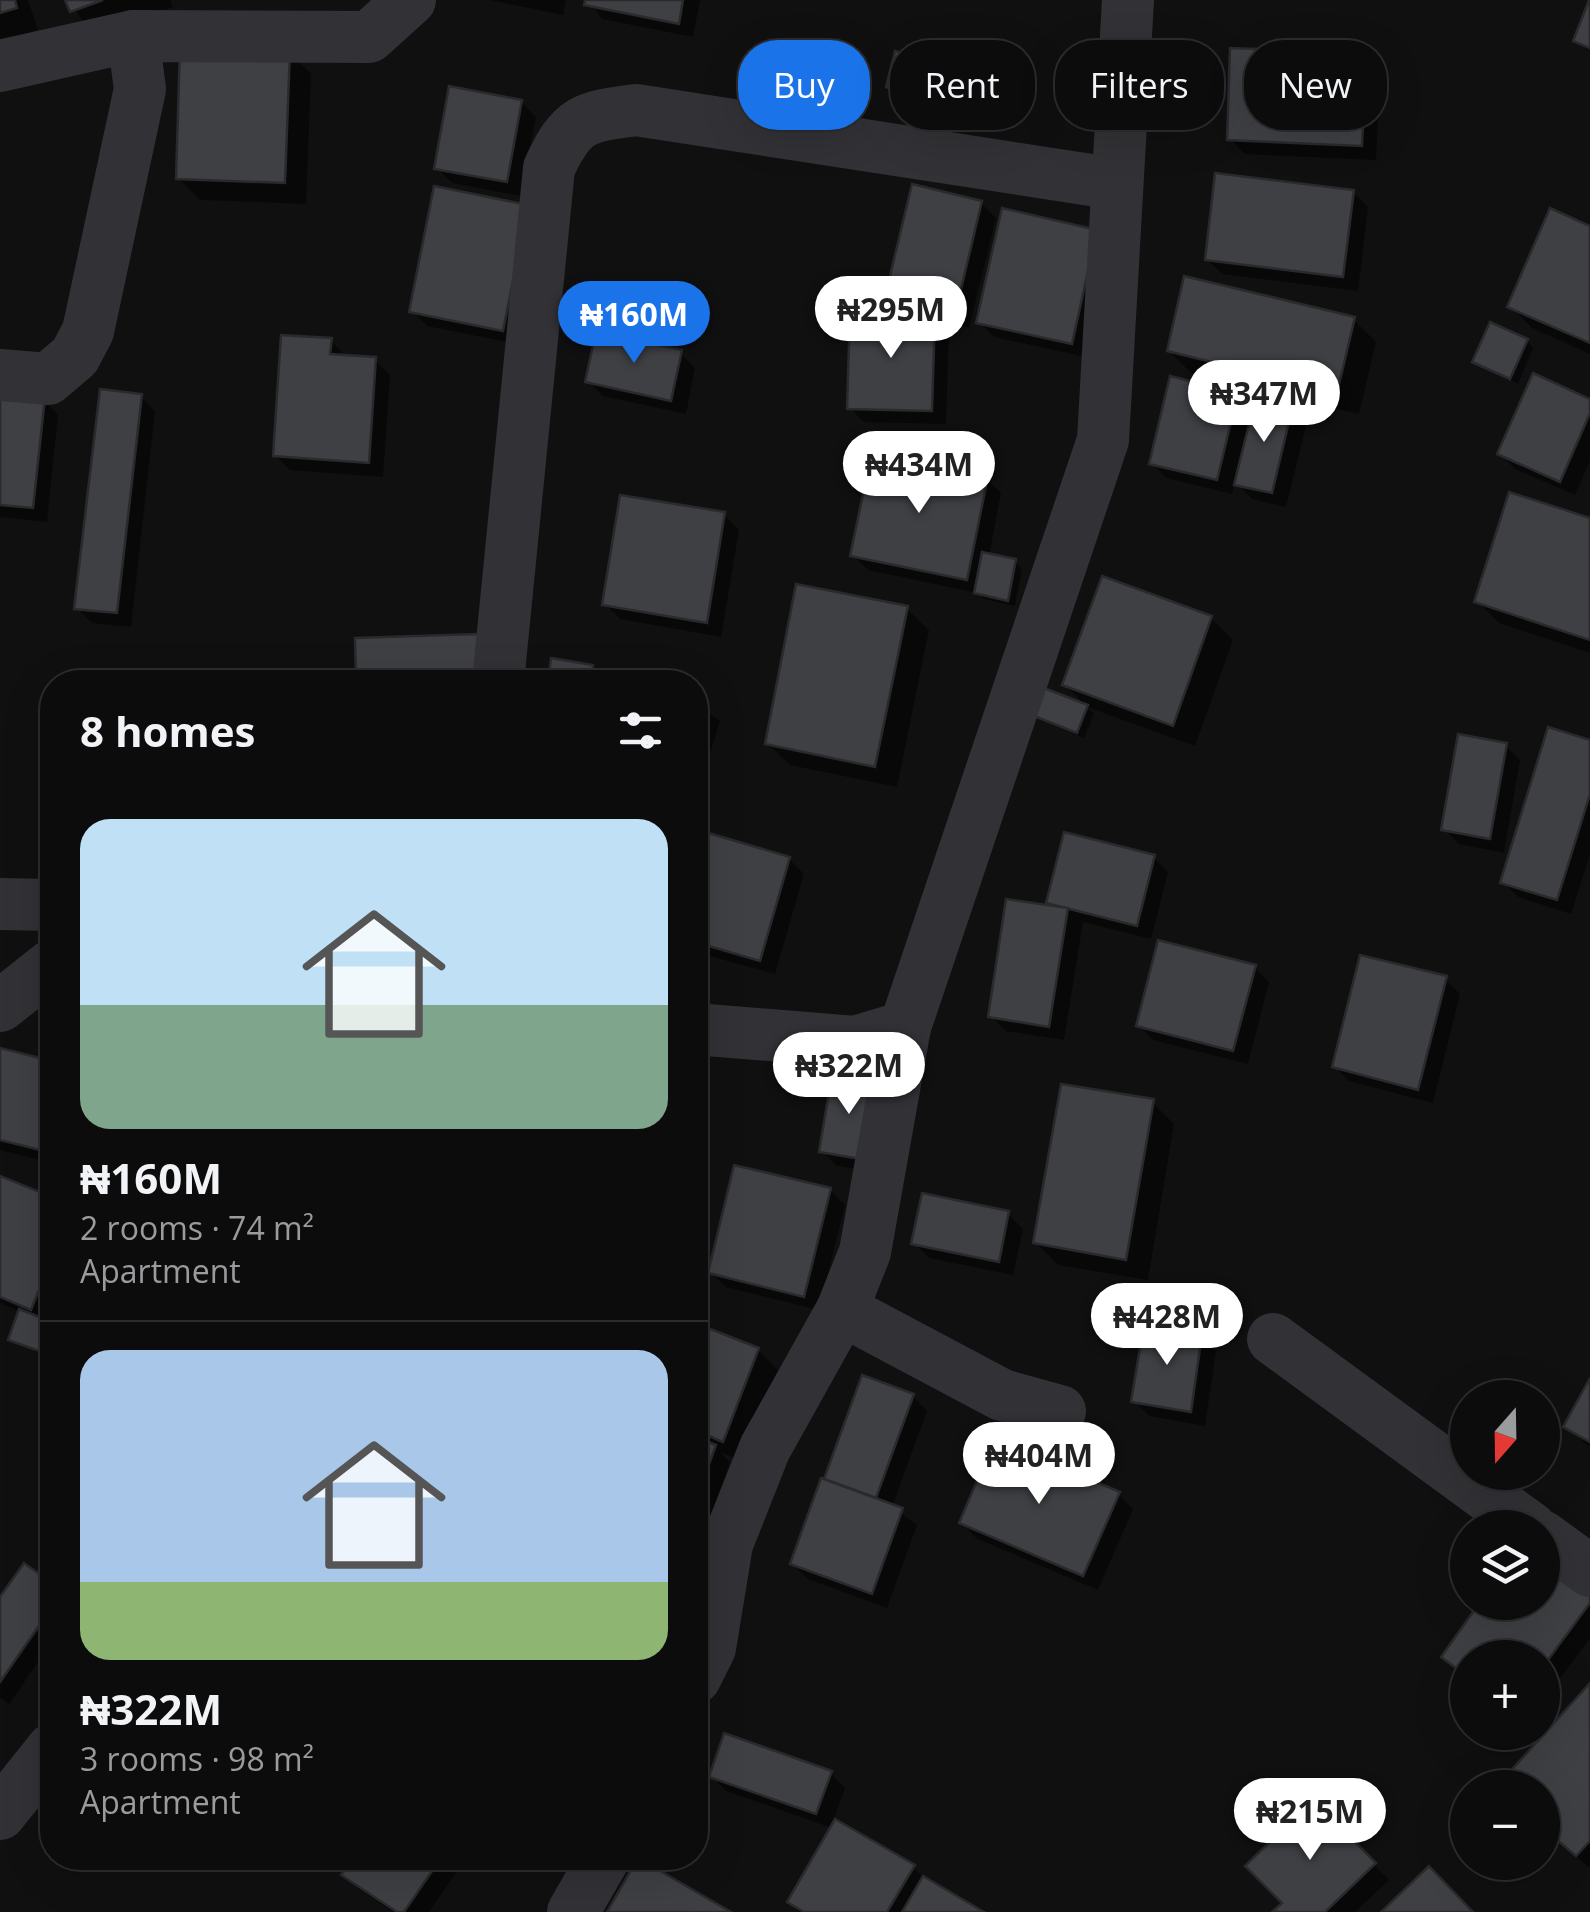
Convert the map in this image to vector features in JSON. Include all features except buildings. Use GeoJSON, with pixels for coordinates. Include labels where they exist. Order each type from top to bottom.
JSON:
{"type":"FeatureCollection","features":[{"type":"Feature","properties":{"kind":"street"},"geometry":{"type":"LineString","coordinates":[[0,66],[133,36],[369,37],[410,0]]}},
{"type":"Feature","properties":{"kind":"street"},"geometry":{"type":"LineString","coordinates":[[708,1652],[733,1528],[766,1448],[842,1310],[865,1252],[905,1027],[1104,440],[1128,0]]}},
{"type":"Feature","properties":{"kind":"street"},"geometry":{"type":"LineString","coordinates":[[0,375],[48,379],[75,356],[88,331],[140,89],[133,36]]}},
{"type":"Feature","properties":{"kind":"street"},"geometry":{"type":"LineString","coordinates":[[499,670],[549,168],[566,132],[597,115],[636,110],[1117,184]]}},
{"type":"Feature","properties":{"kind":"street"},"geometry":{"type":"LineString","coordinates":[[0,904],[40,905]]}},
{"type":"Feature","properties":{"kind":"street"},"geometry":{"type":"LineString","coordinates":[[0,1006],[40,975]]}},
{"type":"Feature","properties":{"kind":"street"},"geometry":{"type":"LineString","coordinates":[[708,1030],[855,1042],[905,1027]]}},
{"type":"Feature","properties":{"kind":"street"},"geometry":{"type":"LineString","coordinates":[[842,1310],[1002,1394],[1060,1411]]}},
{"type":"Feature","properties":{"kind":"street"},"geometry":{"type":"LineString","coordinates":[[1273,1338],[1506,1510]]}},
{"type":"Feature","properties":{"kind":"street"},"geometry":{"type":"LineString","coordinates":[[1560,1549],[1590,1571]]}},
{"type":"Feature","properties":{"kind":"street"},"geometry":{"type":"LineString","coordinates":[[0,1814],[40,1764]]}},
{"type":"Feature","properties":{"kind":"street"},"geometry":{"type":"LineString","coordinates":[[573,1912],[597,1870]]}}]}
